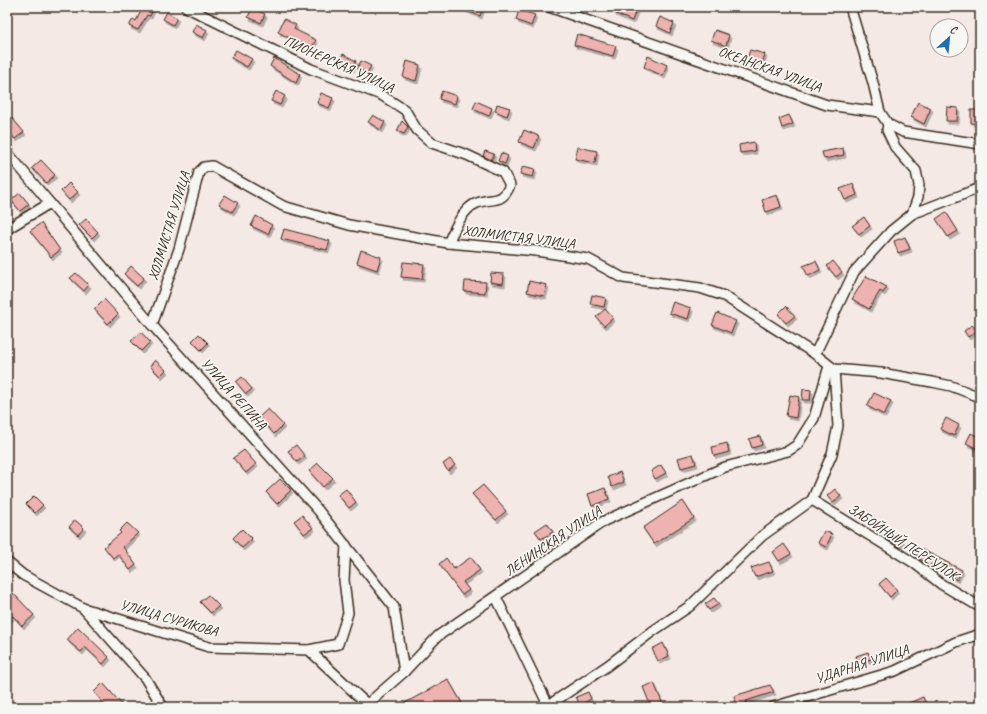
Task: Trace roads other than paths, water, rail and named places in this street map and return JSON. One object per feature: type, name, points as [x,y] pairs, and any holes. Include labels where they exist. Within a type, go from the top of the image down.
[{"type":"street","name":"ПИОНЕРСКАЯ УЛИЦА","points":[[186,7],[311,69],[381,95],[405,110],[417,130],[432,143],[467,155],[503,172],[510,185],[507,193],[497,200],[476,203],[459,219],[448,243]]},
{"type":"street","name":"ОКЕАНСКАЯ УЛИЦА","points":[[549,7],[827,105],[880,112]]},
{"type":"street","points":[[850,7],[880,112],[888,124],[903,132],[980,144]]},
{"type":"street","points":[[888,124],[888,130],[895,147],[916,171],[919,185],[918,197],[912,214]]},
{"type":"street","name":"УЛИЦА РЕПИНА","points":[[7,152],[152,325],[318,510],[394,607],[404,672]]},
{"type":"street","name":"ХОЛМИСТАЯ УЛИЦА","points":[[152,325],[179,249],[199,172],[204,167],[212,166],[283,206],[349,225],[448,243],[536,251],[588,259],[623,278],[700,288],[724,296],[815,354],[831,368]]},
{"type":"street","points":[[815,354],[854,272],[891,231],[912,214],[980,188]]},
{"type":"street","points":[[7,229],[50,203]]},
{"type":"street","points":[[496,597],[549,706],[608,666],[653,631],[690,606],[762,536],[812,500],[832,454],[838,426],[831,368],[881,373],[932,382],[951,386],[980,397]]},
{"type":"street","name":"ЛЕНИНСКАЯ УЛИЦА","points":[[367,706],[404,672],[438,636],[604,521],[725,466],[788,450],[797,445],[814,418],[831,368]]},
{"type":"street","name":"ЗАБОЙНЫЙ ПЕРЕУЛОК","points":[[812,500],[914,563],[941,584],[980,607]]},
{"type":"street","name":"УЛИЦА СУРИКОВА","points":[[7,562],[23,575],[83,608],[209,647],[309,650],[338,644],[348,613],[344,580],[346,545]]},
{"type":"street","name":"УЛИЦА СУРИКОВА","points":[[83,608],[145,678],[163,707]]},
{"type":"street","name":"УДАРНАЯ УЛИЦА","points":[[773,707],[896,671],[966,637],[980,634]]},
{"type":"street","points":[[309,650],[367,706]]}]
